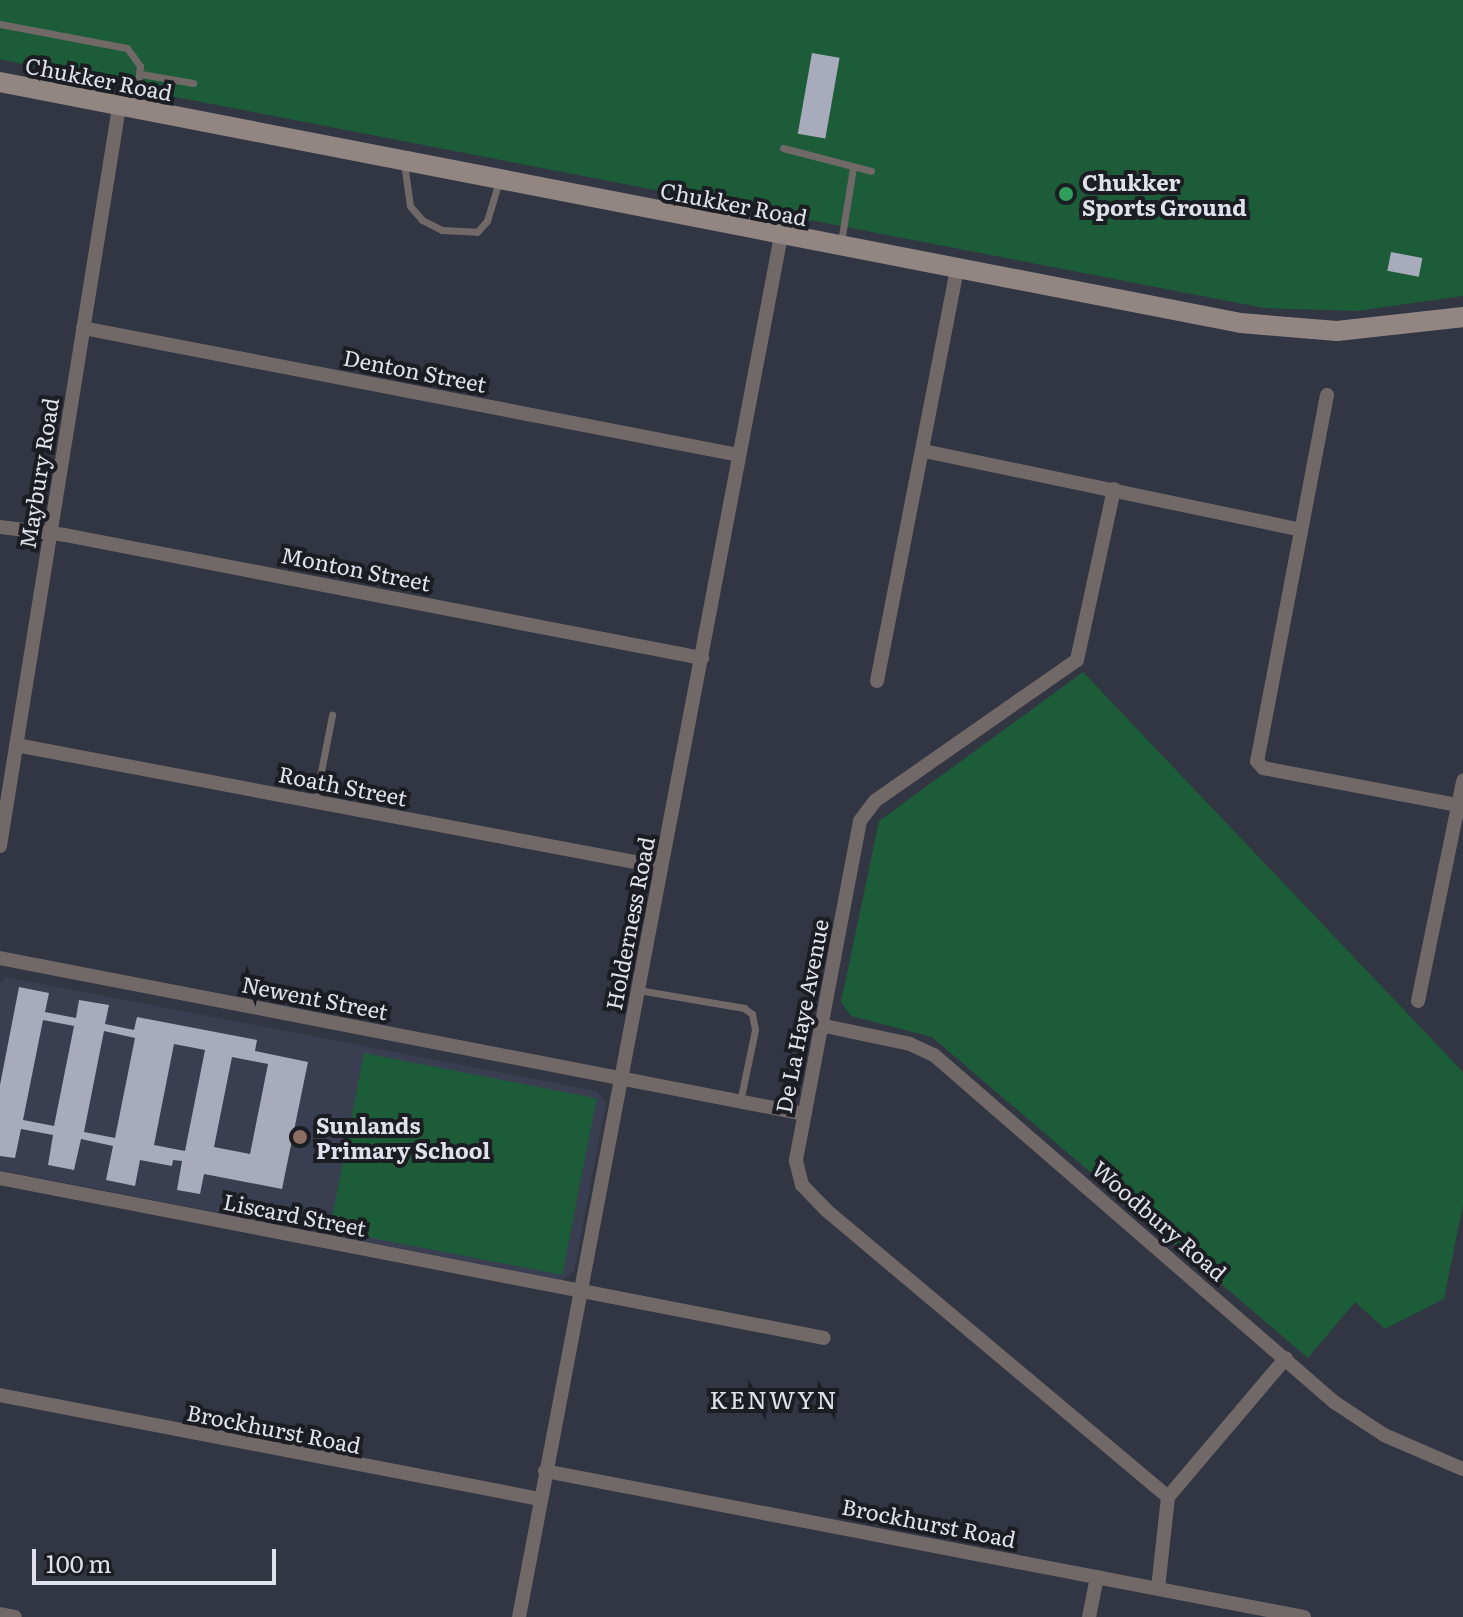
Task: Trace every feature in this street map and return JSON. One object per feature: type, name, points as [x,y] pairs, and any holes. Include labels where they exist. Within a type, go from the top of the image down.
[{"type":"street","name":"Chukker Road","points":[[0,82],[840,248],[1290,329],[1375,329],[1463,317]]},
{"type":"street","name":"Maybury Road","points":[[0,846],[83,328],[127,108]]},
{"type":"street","name":"Holderness Road","points":[[519,1617],[781,236]]},
{"type":"street","points":[[877,681],[957,270]]},
{"type":"street","name":"Denton Street","points":[[83,328],[739,455]]},
{"type":"street","points":[[1327,395],[1258,763],[1461,806]]},
{"type":"street","points":[[924,451],[1301,530]]},
{"type":"street","name":"De La Haye Avenue","points":[[1114,489],[1077,660],[863,814],[796,1161],[802,1185],[812,1196],[1168,1497]]},
{"type":"street","name":"Monton Street","points":[[0,527],[702,658]]},
{"type":"street","name":"Roath Street","points":[[16,745],[661,867]]},
{"type":"street","points":[[1418,1001],[1461,806],[1463,781]]},
{"type":"street","name":"Newent Street","points":[[0,958],[805,1114]]},
{"type":"street","name":"Woodbury Road","points":[[820,1025],[910,1044],[945,1063],[1334,1402],[1384,1435],[1463,1469]]},
{"type":"street","name":"Liscard Street","points":[[0,1178],[824,1338]]},
{"type":"street","points":[[1158,1588],[1168,1497],[1286,1358]]},
{"type":"street","name":"Brockhurst Road","points":[[0,1395],[540,1499]]},
{"type":"street","name":"Brockhurst Road","points":[[545,1471],[1158,1588],[1260,1613],[1304,1617]]},
{"type":"street","points":[[1089,1617],[1097,1577]]},
{"type":"street","points":[[0,1614],[15,1617]]},
{"type":"lane","points":[[0,24],[121,45],[137,60],[141,74],[127,108]]},
{"type":"lane","points":[[141,74],[193,83]]},
{"type":"lane","points":[[783,148],[871,171]]},
{"type":"lane","points":[[404,163],[410,206],[422,220],[442,230],[477,232],[487,221],[499,181]]},
{"type":"lane","points":[[840,248],[853,168]]},
{"type":"lane","points":[[315,802],[332,715]]},
{"type":"lane","points":[[638,990],[744,1008],[752,1014],[755,1030],[740,1102]]},
{"type":"shaded area","name":"Sunlands Primary School","points":[[6,977],[597,1091],[606,1103],[574,1271],[562,1280],[0,1170],[0,982]]},
{"type":"green space","name":"Chukker Sports Ground","points":[[0,0],[1463,0],[1463,296],[1356,311],[1264,308],[160,94],[0,59]]},
{"type":"green space","points":[[1083,672],[1463,1072],[1463,1205],[1444,1299],[1385,1329],[1355,1302],[1308,1358],[932,1037],[851,1016],[841,1002],[879,821]]},
{"type":"green space","points":[[364,1053],[597,1098],[562,1275],[330,1230]]},
{"type":"building","points":[[812,53],[840,58],[825,139],[798,134]]},
{"type":"building","points":[[1391,252],[1422,258],[1419,277],[1387,271]]},
{"type":"building","points":[[19,987],[49,993],[45,1012],[76,1018],[79,1000],[109,1005],[105,1024],[134,1030],[137,1017],[257,1040],[255,1051],[308,1062],[282,1189],[204,1174],[200,1194],[177,1190],[182,1161],[173,1160],[172,1166],[140,1160],[135,1186],[106,1180],[113,1146],[81,1139],[74,1170],[48,1165],[53,1135],[21,1129],[15,1158],[0,1156],[0,1085]],"holes":[[[43,1020],[74,1026],[54,1126],[23,1120]],[[104,1031],[135,1038],[115,1138],[84,1132]],[[174,1044],[205,1050],[185,1151],[154,1145]],[[232,1057],[268,1064],[250,1154],[214,1147]]]},
{"type":"place","name":"Chukker Sports Ground","points":[[1066,194]]},
{"type":"place","name":"Sunlands Primary School","points":[[300,1137]]},
{"type":"district","name":"KENWYN","points":[[774,1399]]}]
